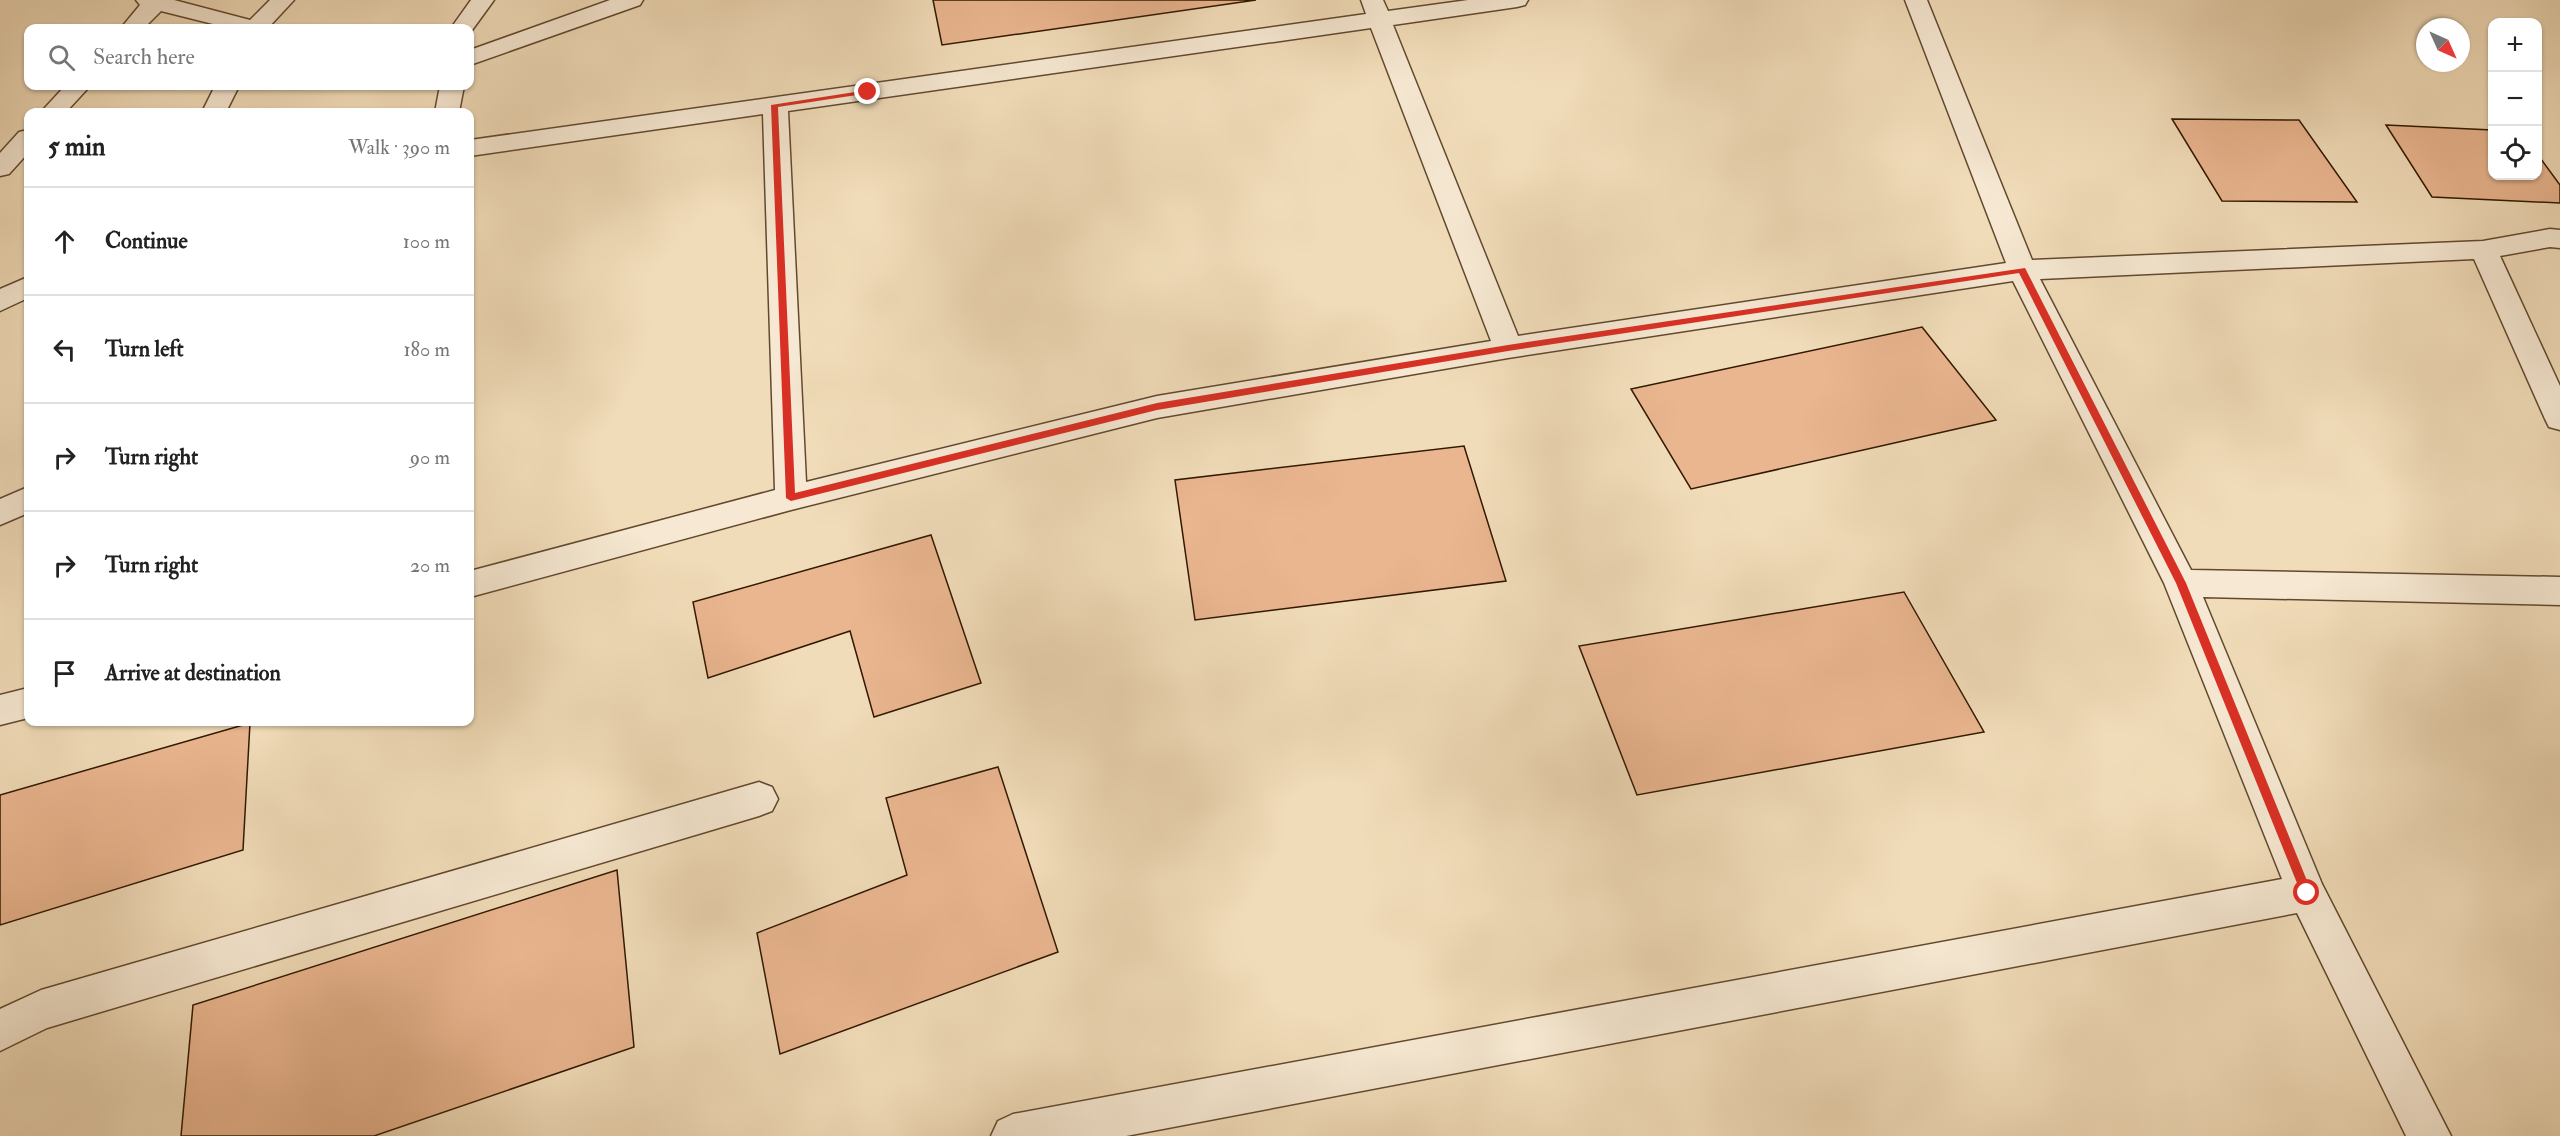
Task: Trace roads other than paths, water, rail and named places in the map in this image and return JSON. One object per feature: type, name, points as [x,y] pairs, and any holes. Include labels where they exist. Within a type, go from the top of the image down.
[{"type":"street","points":[[259,24],[283,0]]},
{"type":"street","points":[[465,24],[483,0]]},
{"type":"street","points":[[474,57],[632,0]]},
{"type":"street","points":[[474,147],[775,105],[1375,10],[1516,0]]},
{"type":"street","points":[[1916,0],[2022,270],[2181,583],[2307,893],[2429,1136]]},
{"type":"street","points":[[135,24],[152,1],[240,24]]},
{"type":"street","points":[[1375,10],[1508,348]]},
{"type":"street","points":[[57,108],[74,90]]},
{"type":"street","points":[[216,108],[225,90]]},
{"type":"street","points":[[448,108],[451,90]]},
{"type":"street","points":[[775,105],[791,498]]},
{"type":"street","points":[[0,168],[24,142]]},
{"type":"street","points":[[474,583],[791,498],[1157,406],[1508,348],[2022,270],[2483,250],[2550,238],[2560,239]]},
{"type":"street","points":[[2483,250],[2560,419]]},
{"type":"street","points":[[0,301],[24,289]]},
{"type":"street","points":[[0,513],[24,501]]},
{"type":"street","points":[[2181,583],[2560,591]]},
{"type":"street","points":[[0,710],[24,703]]},
{"type":"street","points":[[0,1030],[41,1010],[759,799]]},
{"type":"street","points":[[1013,1136],[1057,1132],[2307,893]]}]
